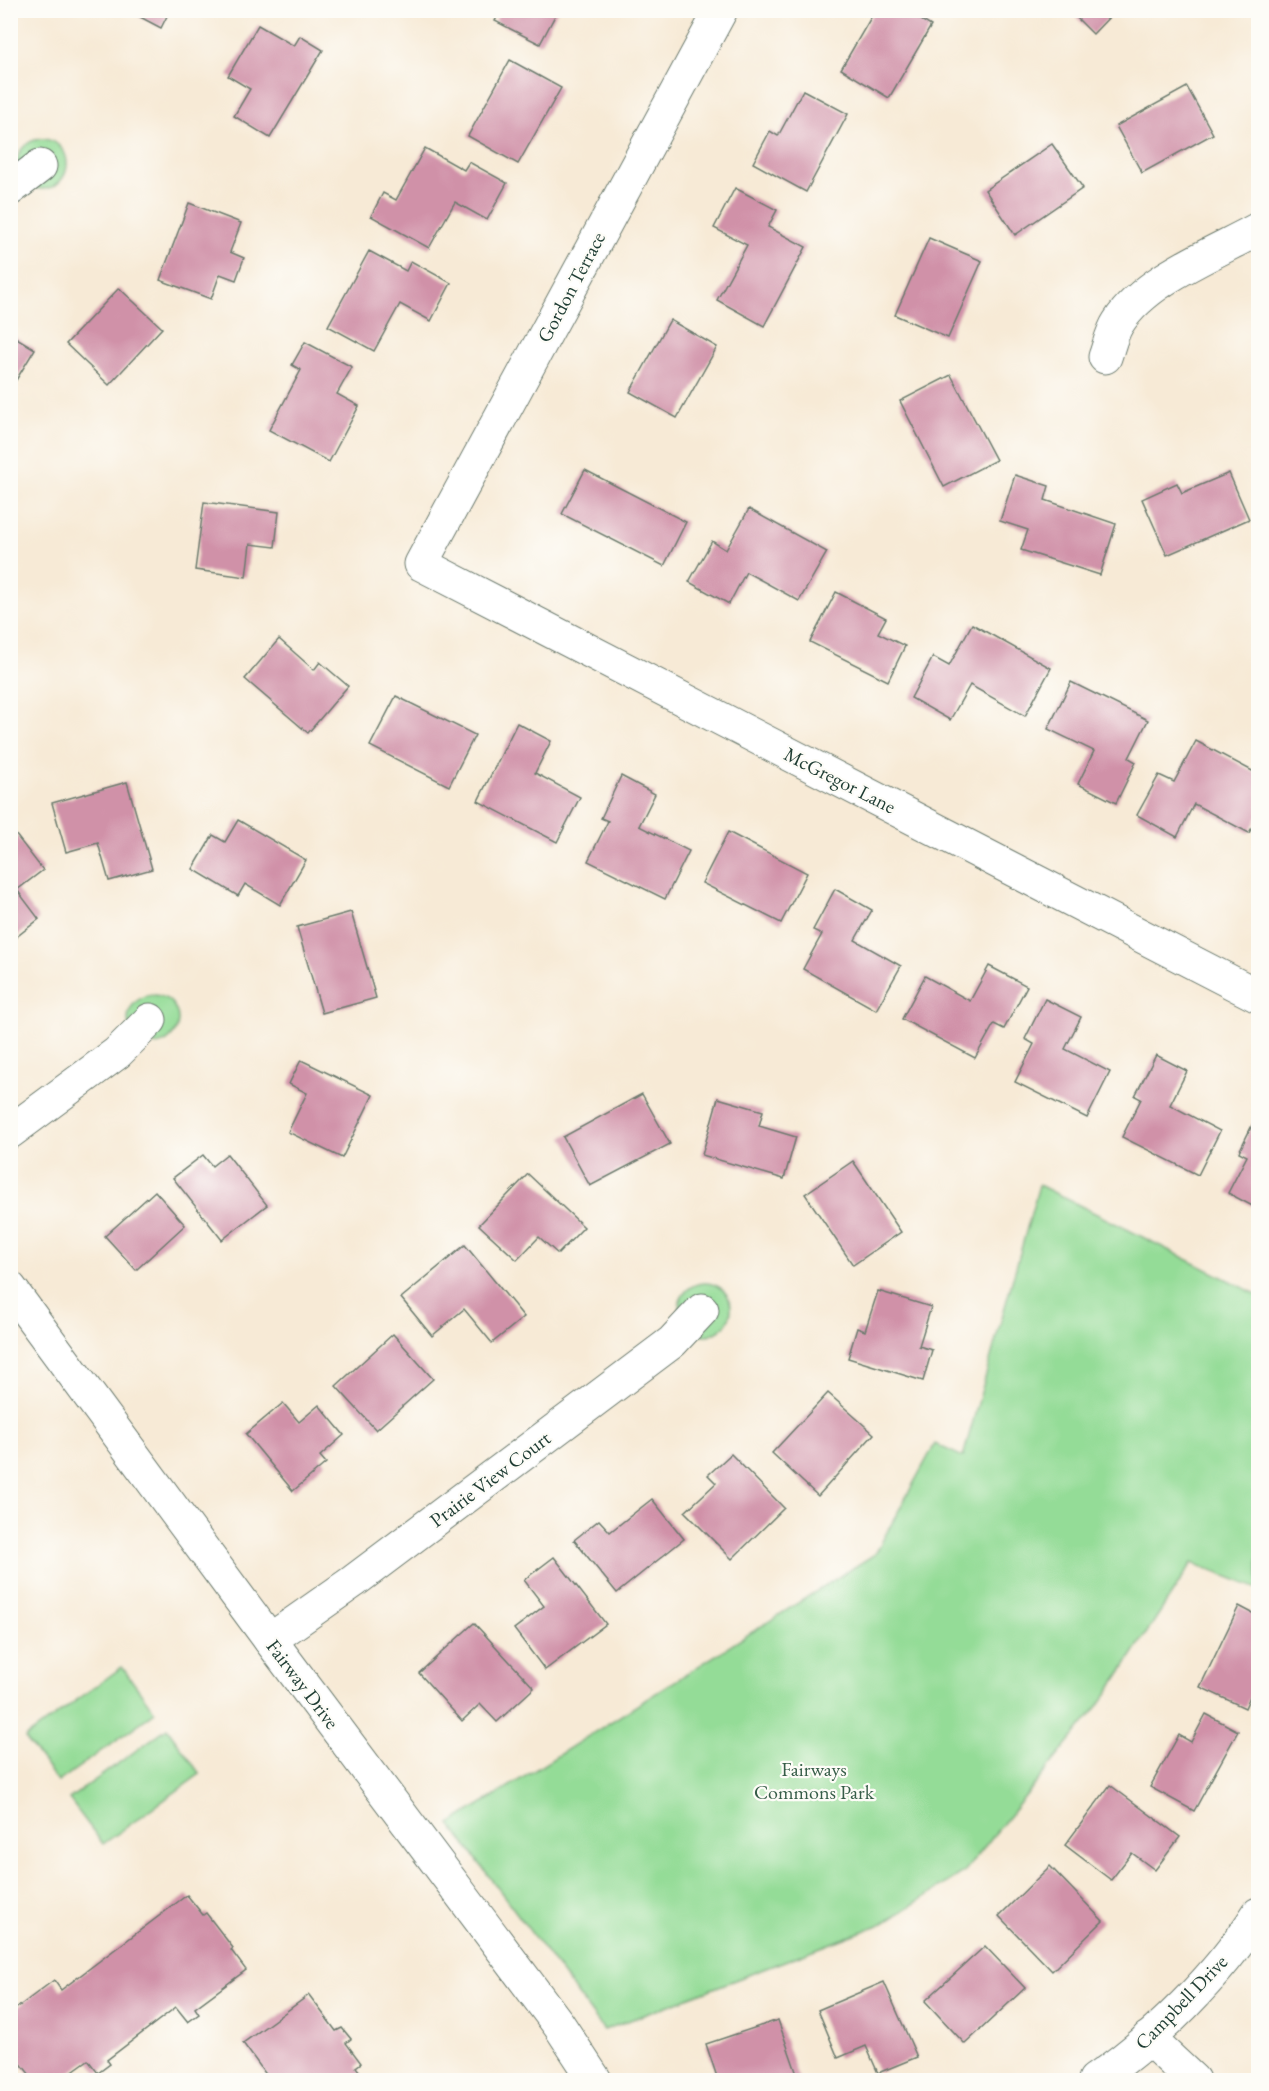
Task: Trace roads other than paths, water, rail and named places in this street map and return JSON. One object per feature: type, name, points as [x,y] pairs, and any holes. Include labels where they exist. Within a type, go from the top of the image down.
[{"type":"street","name":"Gordon Terrace","points":[[421,564],[721,10]]},
{"type":"street","points":[[10,189],[40,166]]},
{"type":"street","points":[[1105,357],[1116,325],[1134,301],[1154,285],[1258,230]]},
{"type":"street","name":"McGregor Lane","points":[[421,564],[1258,996]]},
{"type":"street","points":[[10,1132],[117,1053],[150,1020]]},
{"type":"street","name":"Fairway Drive","points":[[10,1288],[559,2025],[595,2080]]},
{"type":"street","name":"Prairie View Court","points":[[270,1640],[354,1581],[672,1342],[702,1310]]},
{"type":"street","name":"Campbell Drive","points":[[1095,2080],[1121,2063],[1204,1984],[1258,1914]]},
{"type":"street","points":[[1148,2038],[1193,2080]]},
{"type":"park label","name":"Fairways Commons Park","points":[[814,1780]]}]
